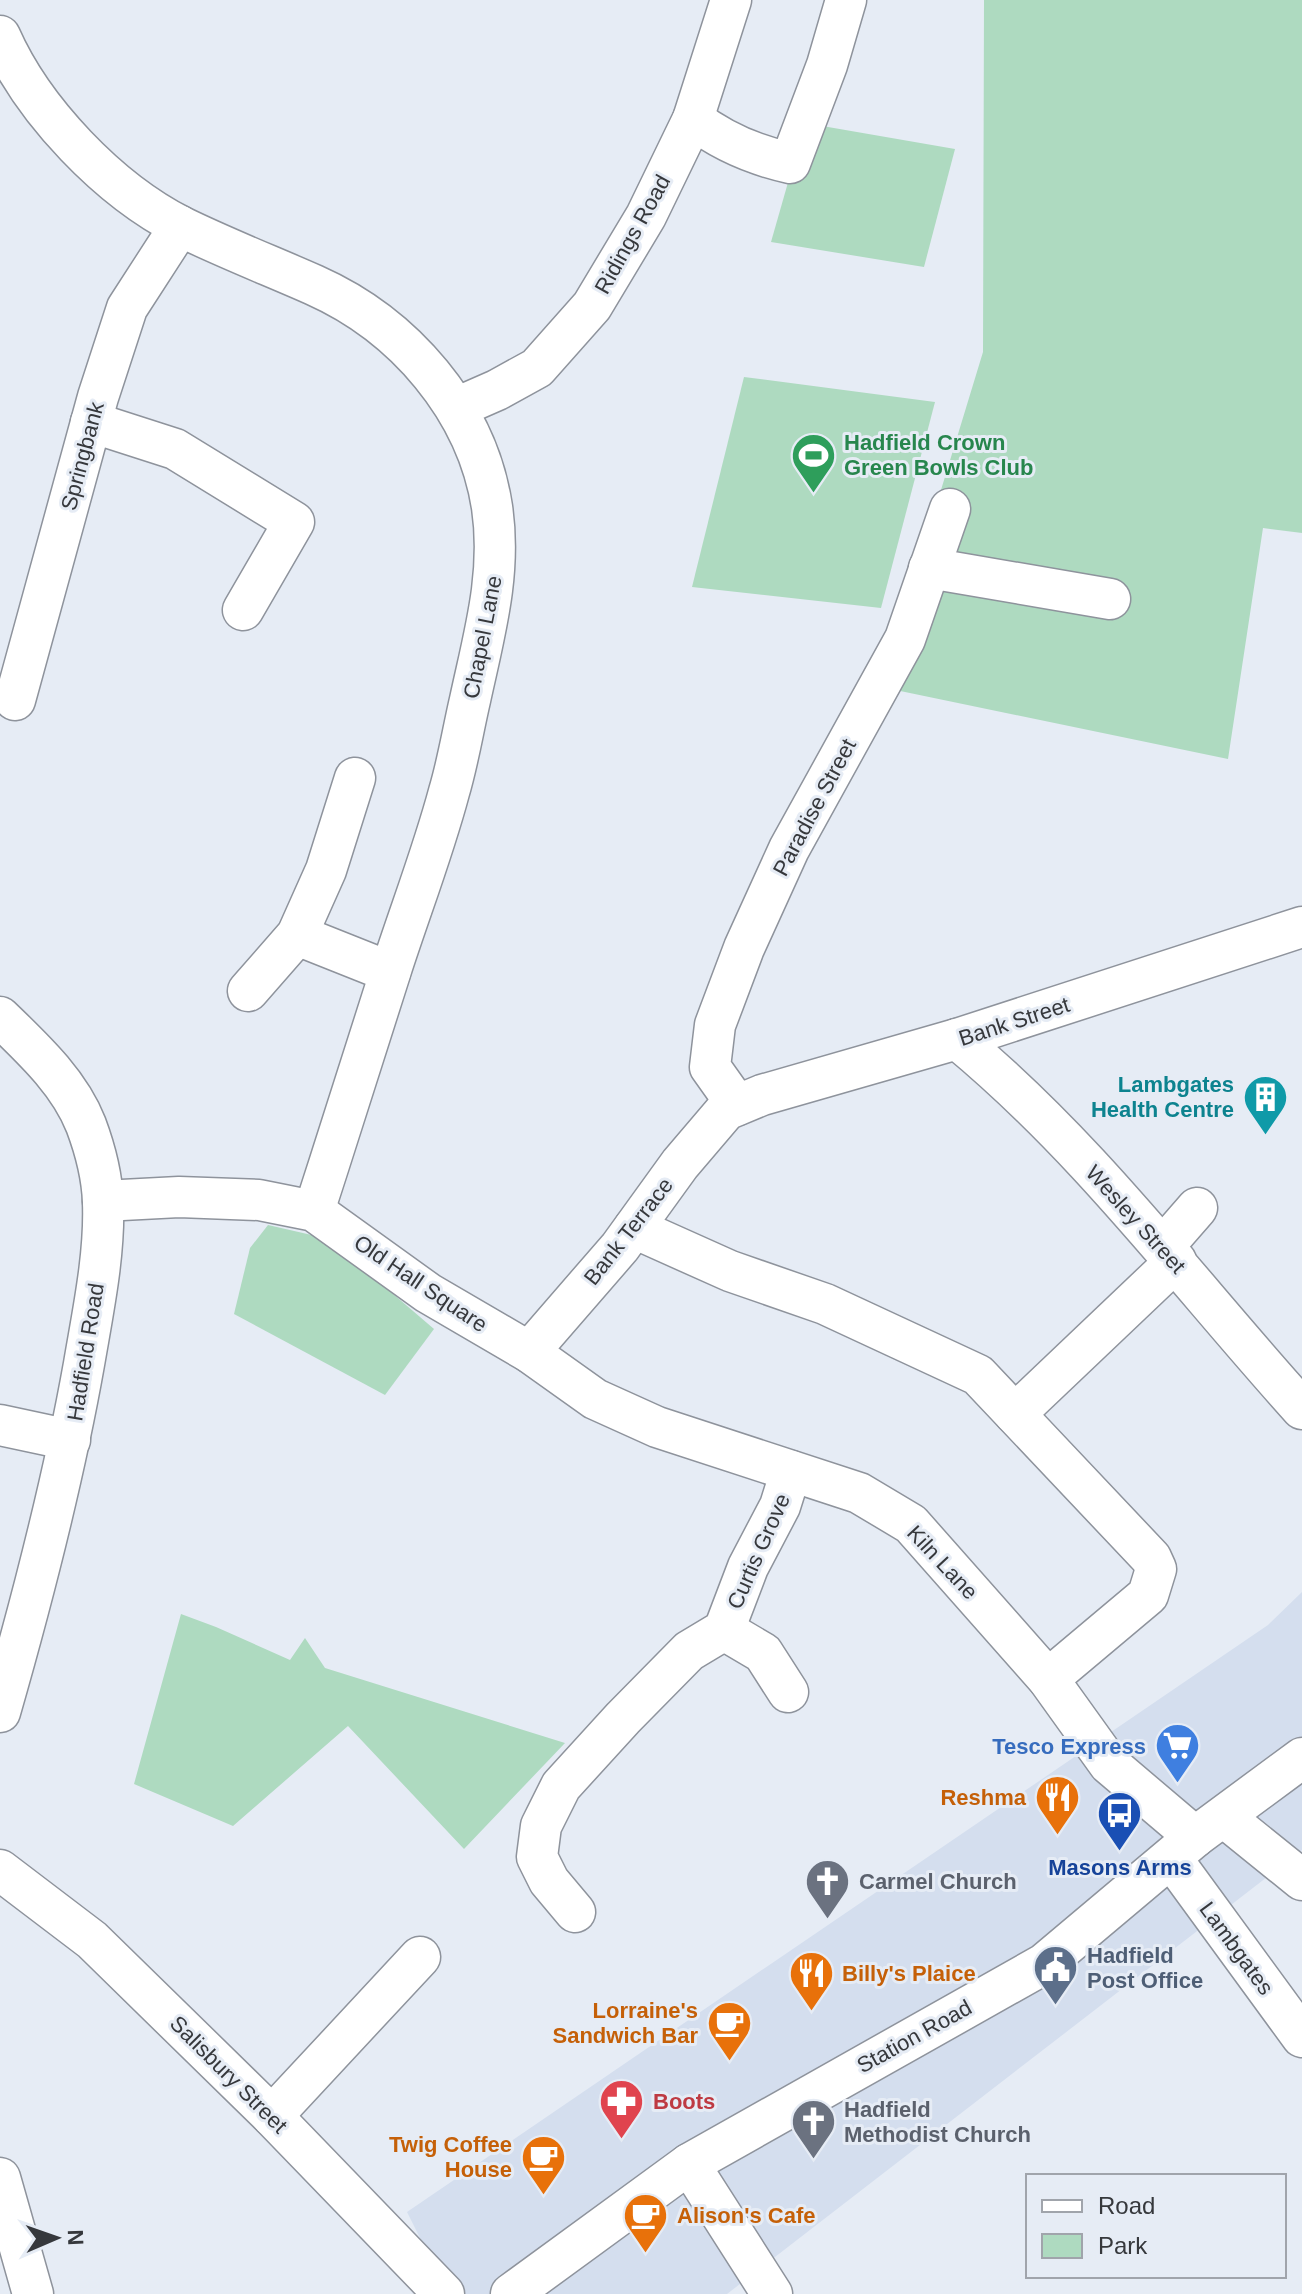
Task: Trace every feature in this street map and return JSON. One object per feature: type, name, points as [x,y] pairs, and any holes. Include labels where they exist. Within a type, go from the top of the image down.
[{"type":"street","name":"Ridings Road","points":[[456,408],[537,368],[592,306],[646,216],[693,119],[731,0]]},
{"type":"street","points":[[693,119],[718,139],[790,163],[827,65],[846,0]]},
{"type":"street","name":"Chapel Lane","points":[[0,36],[30,90],[80,149],[127,192],[180,226],[328,291],[382,324],[422,364],[456,408],[480,459],[492,505],[496,554],[492,601],[449,791],[314,1211]]},
{"type":"street","name":"Springbank","points":[[15,700],[91,422],[127,308],[180,226]]},
{"type":"street","points":[[91,422],[175,449],[294,522],[243,610]]},
{"type":"street","name":"Paradise Street","points":[[731,1107],[710,1067],[715,1025],[744,948],[789,849],[905,639],[950,509]]},
{"type":"street","points":[[929,568],[1110,599]]},
{"type":"street","points":[[248,991],[297,935],[326,870],[355,778]]},
{"type":"street","name":"Bank Street","points":[[731,1107],[762,1095],[957,1039],[1302,927]]},
{"type":"street","points":[[297,935],[390,972]]},
{"type":"street","name":"Hadfield Road","points":[[0,1017],[38,1053],[75,1101],[96,1155],[103,1201],[101,1250],[90,1331],[70,1440],[26,1622],[0,1712]]},
{"type":"street","name":"Wesley Street","points":[[957,1039],[992,1068],[1113,1190],[1170,1254],[1219,1317],[1302,1409]]},
{"type":"street","name":"Bank Terrace","points":[[529,1352],[634,1228],[680,1164],[731,1107]]},
{"type":"street","points":[[103,1201],[179,1197],[259,1200],[314,1211]]},
{"type":"street","points":[[1015,1414],[1170,1254],[1197,1208]]},
{"type":"street","name":"Old Hall Square","points":[[314,1211],[428,1293],[529,1352]]},
{"type":"street","points":[[634,1228],[730,1271],[825,1304],[978,1375],[1151,1558],[1156,1569],[1148,1595],[1048,1679]]},
{"type":"street","name":"Kiln Lane","points":[[529,1352],[595,1399],[657,1427],[859,1493],[911,1524],[1048,1679],[1109,1764],[1197,1838]]},
{"type":"street","points":[[0,1425],[70,1440]]},
{"type":"street","name":"Curtis Grove","points":[[575,1912],[549,1881],[537,1857],[541,1826],[561,1786],[623,1718],[689,1651],[724,1630],[748,1567],[780,1506],[791,1471]]},
{"type":"street","name":"Curtis Grove","points":[[724,1630],[763,1653],[788,1692]]},
{"type":"street","name":"Station Road","points":[[511,2294],[689,2164],[1044,1964],[1197,1838],[1302,1758]]},
{"type":"street","points":[[1197,1838],[1302,1880]]},
{"type":"street","name":"Lambgates","points":[[1197,1838],[1302,2037]]},
{"type":"street","name":"Salisbury Street","points":[[0,1870],[92,1940],[272,2116],[444,2294]]},
{"type":"street","points":[[272,2116],[420,1957]]},
{"type":"street","points":[[689,2164],[772,2294]]},
{"type":"street","points":[[0,2178],[33,2294]]},
{"type":"shaded area","points":[[1302,1592],[1302,1850],[727,2294],[448,2294],[407,2212],[1268,1625]]},
{"type":"green space","points":[[984,0],[1302,0],[1302,533],[1263,528],[1228,759],[881,687],[983,352]]},
{"type":"green space","points":[[805,123],[955,149],[924,267],[771,242]]},
{"type":"green space","name":"Hadfield Crown Green Bowls Club","points":[[744,377],[935,402],[881,608],[692,587]]},
{"type":"green space","points":[[268,1225],[316,1236],[357,1263],[434,1329],[385,1395],[234,1314],[250,1248]]},
{"type":"green space","points":[[181,1614],[290,1660],[305,1638],[325,1668],[565,1743],[464,1849],[348,1726],[233,1826],[134,1784]]},
{"type":"place","name":"Hadfield Crown Green Bowls Club","points":[[813,494]]},
{"type":"place","name":"Lambgates Health Centre","points":[[1265,1136]]},
{"type":"place","name":"Tesco Express","points":[[1177,1785]]},
{"type":"place","name":"Reshma","points":[[1057,1836]]},
{"type":"place","name":"Masons Arms","points":[[1120,1853]]},
{"type":"place","name":"Carmel Church","points":[[828,1920]]},
{"type":"place","name":"Hadfield Post Office","points":[[1056,2007]]},
{"type":"place","name":"Billy's Plaice","points":[[811,2012]]},
{"type":"place","name":"Lorraine's Sandwich Bar","points":[[729,2062]]},
{"type":"place","name":"Boots","points":[[622,2140]]},
{"type":"place","name":"Hadfield Methodist Church","points":[[813,2161]]},
{"type":"place","name":"Twig Coffee House","points":[[543,2196]]},
{"type":"place","name":"Alison's Cafe","points":[[646,2254]]}]
